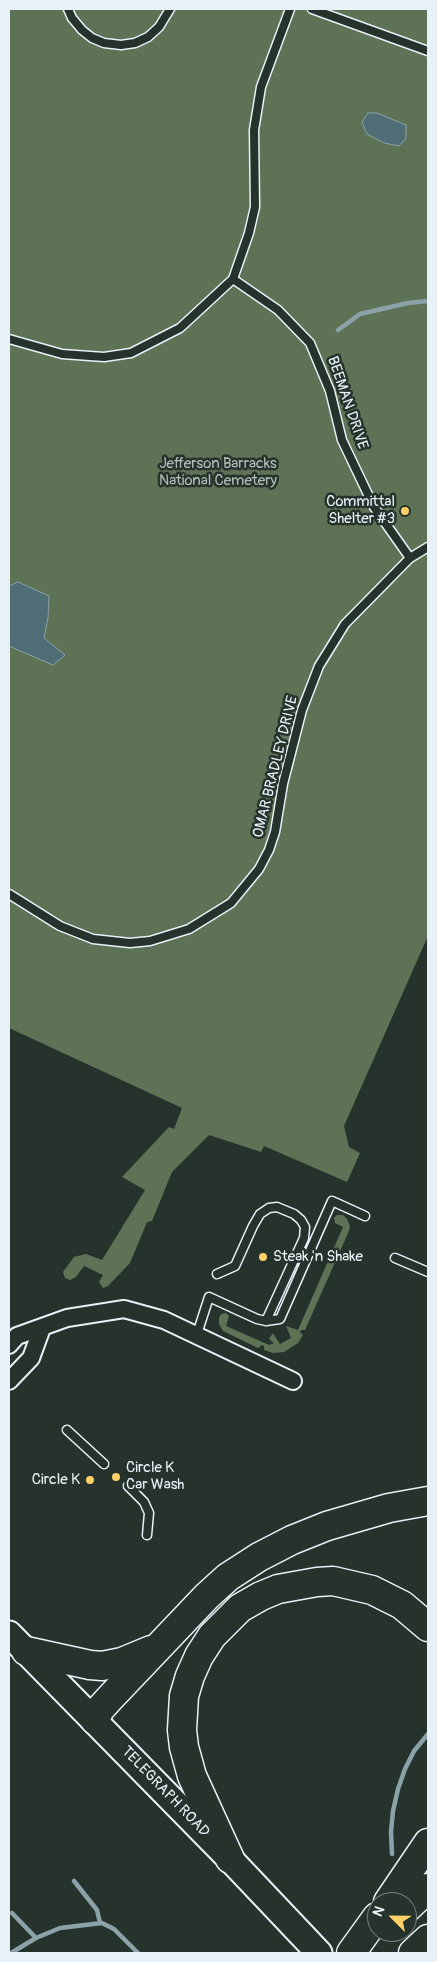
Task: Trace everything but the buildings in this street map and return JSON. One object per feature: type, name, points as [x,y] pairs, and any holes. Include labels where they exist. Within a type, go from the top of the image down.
[{"type":"highway","points":[[95,1720],[100,1709],[110,1698],[207,1596],[228,1577],[259,1557],[292,1540],[327,1526],[389,1508],[428,1501]]},
{"type":"highway","points":[[230,1858],[192,1776],[186,1756],[182,1730],[184,1696],[190,1676],[199,1656],[212,1636],[240,1608],[261,1596],[278,1589],[333,1581],[372,1590],[402,1605],[428,1627]]},
{"type":"highway","points":[[17,1643],[90,1665],[102,1666],[122,1662],[161,1645]]},
{"type":"highway","points":[[395,1892],[428,1843]]},
{"type":"highway","points":[[417,1898],[428,1888]]},
{"type":"highway","points":[[351,1953],[367,1931]]},
{"type":"highway","points":[[413,1953],[428,1939]]},
{"type":"highway","points":[[356,1953],[369,1942]]},
{"type":"main road","name":"TELEGRAPH ROAD","points":[[17,1643],[230,1858],[319,1953]]},
{"type":"street","points":[[9,1344],[17,1336],[68,1318],[124,1309],[164,1320],[294,1381]]},
{"type":"street","points":[[9,1381],[31,1358],[42,1328]]},
{"type":"lane","points":[[68,9],[72,18],[92,38],[104,43],[120,45],[135,43],[148,37],[161,25],[170,9]]},
{"type":"lane","points":[[10,343],[62,354],[104,357],[131,353],[180,328],[232,279],[249,233],[255,207],[254,130],[261,88],[290,9]]},
{"type":"lane","points":[[312,9],[428,51]]},
{"type":"lane","name":"BEEMAN DRIVE","points":[[232,279],[278,310],[310,343],[330,391],[342,440],[374,507],[410,558]]},
{"type":"lane","name":"OMAR BRADLEY DRIVE","points":[[9,894],[60,926],[93,939],[130,943],[150,941],[189,929],[231,903],[259,869],[275,832],[283,784],[294,738],[302,710],[319,666],[345,624],[410,558],[428,547]]},
{"type":"lane","points":[[197,1334],[209,1297],[257,1319],[266,1321],[280,1319],[332,1201],[365,1216]]},
{"type":"lane","points":[[217,1274],[235,1266],[252,1226],[264,1211],[277,1207],[294,1214],[301,1220],[305,1228],[304,1238],[266,1321]]},
{"type":"lane","points":[[395,1258],[428,1272]]},
{"type":"lane","points":[[67,1430],[104,1464]]},
{"type":"lane","points":[[128,1486],[144,1502],[149,1513],[147,1535]]},
{"type":"green space","name":"Jefferson Barracks National Cemetery","points":[[9,9],[428,9],[428,936],[344,1126],[349,1147],[360,1153],[347,1182],[264,1146],[261,1152],[209,1135],[172,1172],[152,1221],[147,1222],[130,1263],[108,1286],[103,1288],[99,1282],[103,1275],[84,1266],[76,1277],[70,1280],[65,1278],[63,1272],[74,1257],[86,1254],[102,1260],[145,1190],[122,1177],[169,1127],[174,1129],[182,1108],[9,1028]]},
{"type":"green space","points":[[337,1215],[343,1215],[347,1219],[350,1226],[349,1231],[305,1330],[300,1332],[303,1335],[298,1343],[284,1352],[273,1353],[264,1350],[262,1345],[258,1348],[223,1331],[219,1324],[219,1318],[221,1314],[226,1313],[229,1316],[226,1326],[269,1345],[274,1343],[269,1339],[273,1333],[280,1344],[291,1338],[286,1326],[298,1330],[343,1227],[335,1223],[334,1218]]},
{"type":"water","points":[[368,113],[377,113],[406,125],[406,138],[399,146],[384,143],[367,134],[362,122]]},
{"type":"water","points":[[18,582],[49,596],[48,618],[44,638],[65,655],[53,665],[9,646],[9,586]]},
{"type":"waterway","points":[[338,330],[360,314],[408,303],[428,301]]},
{"type":"waterway","points":[[392,1854],[391,1832],[398,1789],[414,1751],[428,1734]]},
{"type":"waterway","points":[[74,1881],[97,1910],[100,1923]]},
{"type":"waterway","points":[[12,1913],[36,1938]]},
{"type":"waterway","points":[[11,1953],[36,1938],[60,1928],[102,1923],[114,1929],[138,1953]]},
{"type":"place","name":"Committal Shelter #3","points":[[405,511]]},
{"type":"place","name":"Steak 'n Shake","points":[[263,1257]]},
{"type":"place","name":"Circle K Car Wash","points":[[116,1477]]},
{"type":"place","name":"Circle K","points":[[90,1480]]}]
